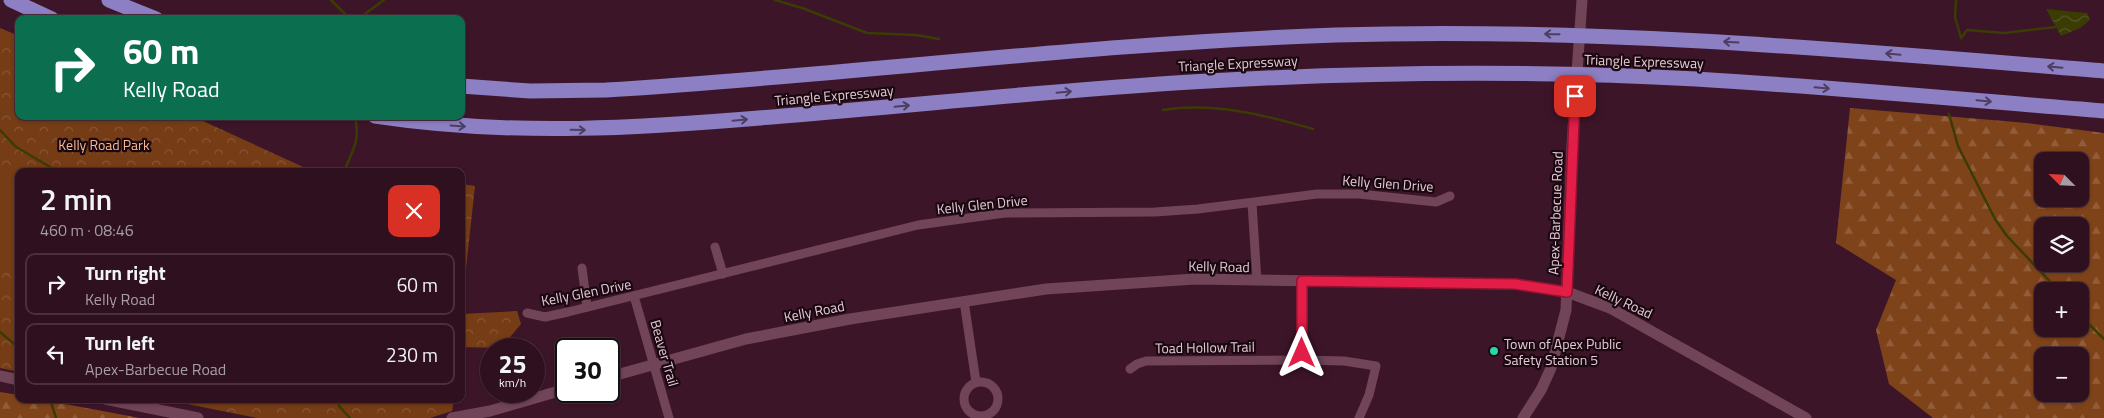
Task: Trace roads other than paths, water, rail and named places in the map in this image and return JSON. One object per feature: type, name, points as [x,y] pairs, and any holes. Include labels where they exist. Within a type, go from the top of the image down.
[{"type":"highway","points":[[11,0],[43,15]]},
{"type":"highway","points":[[109,0],[146,15]]},
{"type":"highway","name":"Triangle Expressway","points":[[465,86],[530,90],[606,90],[676,86],[1208,41],[1429,34],[1591,35],[1735,42],[2104,71]]},
{"type":"highway","name":"Triangle Expressway","points":[[407,120],[448,125],[530,130],[587,130],[673,125],[1188,82],[1427,73],[1540,73],[1695,79],[2104,111]]},
{"type":"street","name":"Apex-Barbecue Road","points":[[1523,418],[1541,390],[1551,368],[1566,310],[1575,96],[1581,5]]},
{"type":"street","name":"Kelly Glen Drive","points":[[526,313],[545,317],[918,225],[957,218],[1031,212],[1155,212],[1336,194],[1436,202],[1450,196]]},
{"type":"street","points":[[1252,202],[1257,282]]},
{"type":"street","points":[[715,247],[723,274]]},
{"type":"street","points":[[582,268],[587,307]]},
{"type":"street","name":"Kelly Road","points":[[620,374],[746,339],[850,319],[964,301],[1105,284],[1194,280],[1515,284],[1567,292],[1610,308],[1806,418]]},
{"type":"street","points":[[1302,281],[1302,360]]},
{"type":"street","name":"Beaver Trail","points":[[634,296],[669,418]]},
{"type":"street","points":[[964,301],[976,382]]},
{"type":"street","name":"Toad Hollow Trail","points":[[1130,369],[1146,361],[1302,360],[1344,361],[1376,366],[1369,395],[1359,418]]},
{"type":"street","points":[[0,376],[15,379]]},
{"type":"street","points":[[452,418],[490,411],[555,392]]},
{"type":"street","points":[[125,403],[198,418]]},
{"type":"water","points":[[2046,9],[2087,13],[2090,20],[2080,28],[2061,36]]},
{"type":"waterway","points":[[331,0],[346,15]]},
{"type":"waterway","points":[[363,15],[384,0]]},
{"type":"waterway","points":[[775,0],[802,8],[867,33],[916,35],[939,39]]},
{"type":"waterway","points":[[1956,0],[1955,17],[1961,38]]},
{"type":"waterway","points":[[1961,38],[1967,30],[2004,33],[2055,27]]},
{"type":"waterway","points":[[1163,110],[1201,108],[1239,111],[1313,129]]},
{"type":"waterway","points":[[1949,114],[1958,146],[1995,219],[2007,236],[2050,282]]},
{"type":"waterway","points":[[345,168],[353,151],[356,137],[355,120]]},
{"type":"waterway","points":[[0,130],[16,147],[52,168]]},
{"type":"waterway","points":[[2089,324],[2104,339]]},
{"type":"waterway","points":[[0,332],[15,345]]},
{"type":"waterway","points":[[51,403],[56,418]]},
{"type":"waterway","points":[[339,403],[339,406],[350,418]]},
{"type":"place","name":"Town of Apex Public Safety Station 5","points":[[1494,351]]},
{"type":"park label","name":"Kelly Road Park","points":[[104,144]]}]
